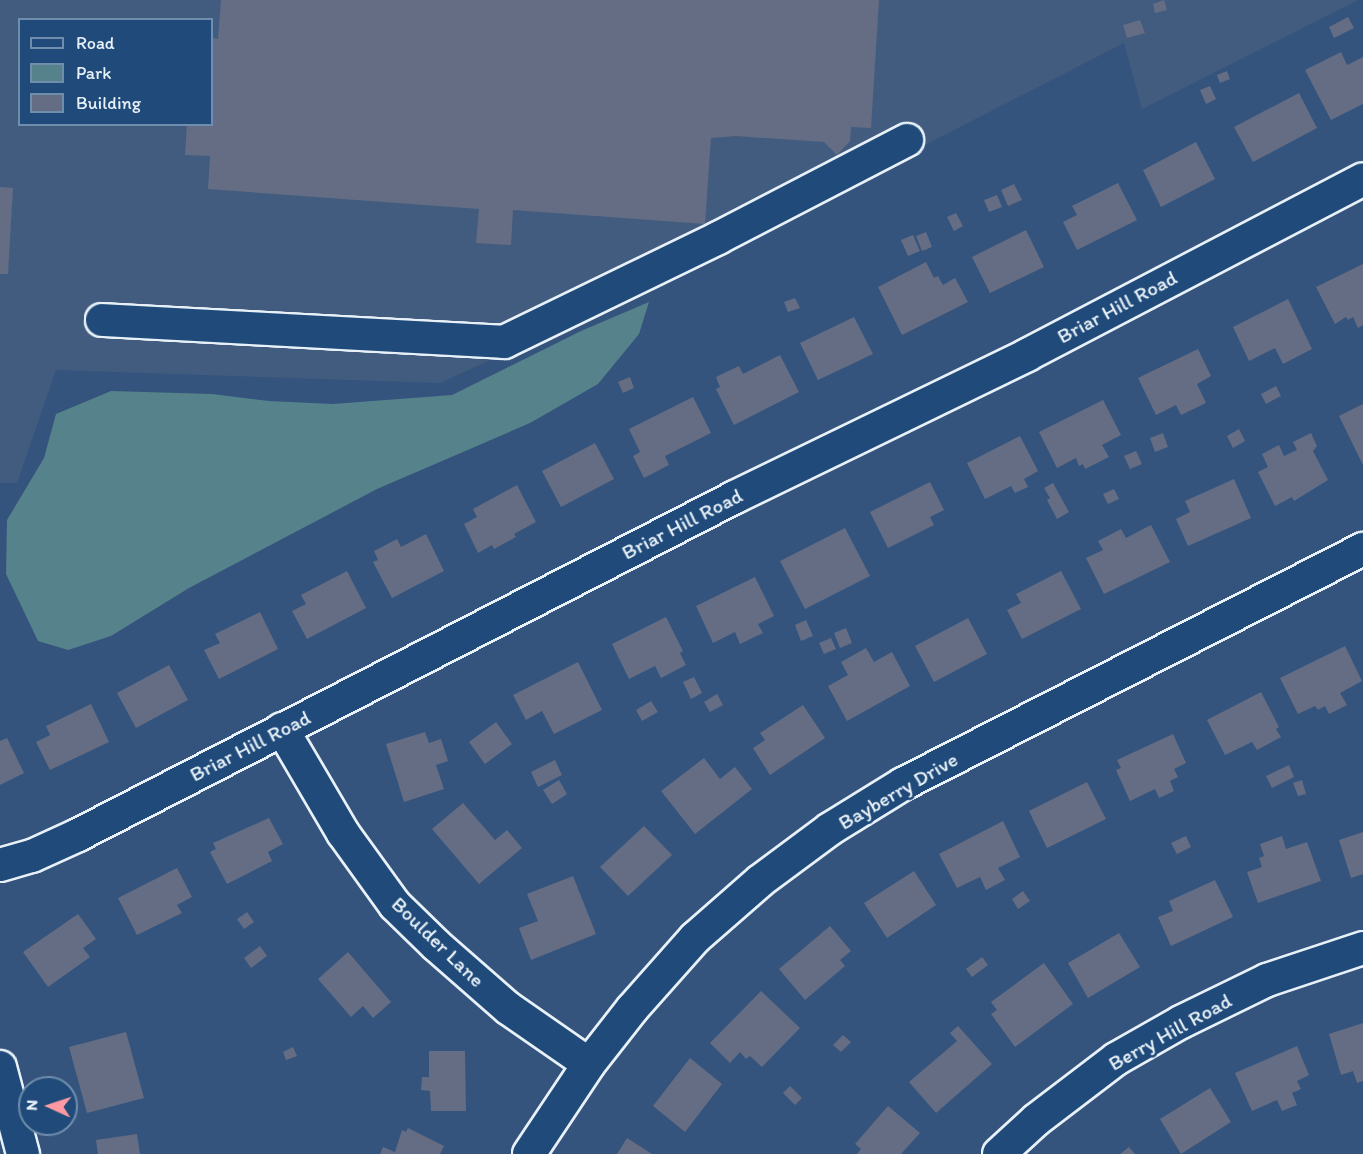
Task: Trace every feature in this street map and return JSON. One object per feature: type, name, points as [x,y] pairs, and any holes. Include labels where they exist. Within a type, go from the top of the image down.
[{"type":"street","points":[[102,320],[504,342],[718,238],[907,140]]},
{"type":"street","name":"Briar Hill Road","points":[[0,865],[32,856],[78,835],[735,497],[1027,355],[1363,179]]},
{"type":"street","name":"Bayberry Drive","points":[[529,1154],[589,1064],[632,1009],[695,938],[760,881],[830,829],[914,778],[1363,549]]},
{"type":"street","name":"Boulder Lane","points":[[282,729],[343,833],[395,905],[436,945],[508,1008],[589,1064]]},
{"type":"street","name":"Berry Hill Road","points":[[999,1154],[1036,1120],[1116,1059],[1172,1027],[1267,980],[1363,948]]},
{"type":"street","points":[[0,1067],[23,1154]]},
{"type":"shaded area","points":[[0,0],[1358,0],[1142,109],[1124,43],[639,291],[440,383],[56,370],[17,483],[0,483]]},
{"type":"green space","points":[[649,302],[639,334],[598,384],[530,423],[377,489],[189,588],[111,636],[68,650],[38,641],[6,574],[7,520],[44,458],[56,414],[111,391],[212,394],[269,401],[333,404],[452,395],[581,331]]},
{"type":"building","points":[[221,0],[879,0],[871,128],[851,127],[850,141],[837,155],[824,142],[736,136],[711,138],[705,224],[513,210],[511,245],[476,243],[479,209],[208,189],[210,156],[185,155],[187,126],[213,126],[213,38],[218,39]]},
{"type":"building","points":[[1164,0],[1167,10],[1155,13],[1153,4]]},
{"type":"building","points":[[1348,17],[1354,28],[1334,38],[1329,27]]},
{"type":"building","points":[[1140,20],[1145,33],[1127,38],[1123,25]]},
{"type":"building","points":[[1341,52],[1347,65],[1363,57],[1363,104],[1331,120],[1305,70]]},
{"type":"building","points":[[1227,71],[1230,79],[1220,83],[1217,75]]},
{"type":"building","points":[[1210,86],[1216,99],[1206,104],[1200,90]]},
{"type":"building","points":[[1299,93],[1317,128],[1253,162],[1234,127]]},
{"type":"building","points":[[1196,142],[1215,179],[1161,207],[1143,170]]},
{"type":"building","points":[[1118,183],[1137,220],[1077,250],[1063,222],[1077,215],[1072,206]]},
{"type":"building","points":[[1014,184],[1022,200],[1008,206],[1001,190]]},
{"type":"building","points":[[0,187],[13,188],[8,274],[0,274]]},
{"type":"building","points":[[997,195],[1002,207],[989,212],[984,200]]},
{"type":"building","points":[[956,213],[963,226],[954,231],[947,217]]},
{"type":"building","points":[[1026,230],[1044,267],[990,293],[972,257]]},
{"type":"building","points":[[926,232],[932,247],[922,251],[916,236]]},
{"type":"building","points":[[913,235],[920,251],[908,256],[901,240]]},
{"type":"building","points":[[926,262],[934,278],[938,276],[943,285],[955,278],[968,302],[902,335],[878,287]]},
{"type":"building","points":[[1363,264],[1363,325],[1358,328],[1353,317],[1348,320],[1346,317],[1335,324],[1316,287]]},
{"type":"building","points":[[795,298],[800,308],[788,312],[784,302]]},
{"type":"building","points":[[1288,299],[1312,349],[1283,364],[1275,348],[1249,361],[1233,327]]},
{"type":"building","points":[[854,317],[873,354],[818,380],[800,343]]},
{"type":"building","points":[[1198,349],[1211,376],[1197,384],[1206,403],[1181,415],[1176,405],[1156,415],[1138,378]]},
{"type":"building","points":[[780,355],[799,392],[734,425],[716,389],[720,387],[716,377],[739,366],[743,374]]},
{"type":"building","points":[[630,377],[634,388],[623,393],[618,382]]},
{"type":"building","points":[[1276,386],[1281,396],[1266,404],[1261,394]]},
{"type":"building","points":[[693,397],[711,433],[665,456],[669,465],[644,478],[633,456],[640,452],[629,429]]},
{"type":"building","points":[[1103,400],[1121,435],[1102,445],[1109,457],[1085,469],[1083,464],[1079,466],[1076,458],[1057,468],[1039,432]]},
{"type":"building","points":[[1363,404],[1363,465],[1339,416]]},
{"type":"building","points":[[1239,429],[1245,441],[1233,448],[1227,436]]},
{"type":"building","points":[[1163,433],[1168,447],[1155,452],[1150,438]]},
{"type":"building","points":[[1311,433],[1317,446],[1313,451],[1328,480],[1294,501],[1292,497],[1275,506],[1258,472],[1268,467],[1262,454],[1279,445],[1284,456],[1297,450],[1293,442]]},
{"type":"building","points":[[1020,436],[1038,471],[1024,479],[1028,487],[1015,493],[1011,486],[985,499],[967,463]]},
{"type":"building","points":[[595,443],[614,479],[561,507],[542,471]]},
{"type":"building","points":[[1136,451],[1142,464],[1130,469],[1124,456]]},
{"type":"building","points":[[1234,479],[1251,518],[1188,546],[1176,519],[1190,512],[1185,501]]},
{"type":"building","points":[[930,482],[944,510],[930,517],[934,525],[888,548],[870,512]]},
{"type":"building","points":[[1053,483],[1069,512],[1057,519],[1047,500],[1050,498],[1044,488]]},
{"type":"building","points":[[517,485],[536,522],[514,534],[516,537],[494,549],[492,545],[478,553],[464,524],[477,517],[473,509]]},
{"type":"building","points":[[1114,489],[1119,499],[1108,504],[1103,494]]},
{"type":"building","points":[[1151,525],[1170,562],[1104,594],[1086,558],[1103,550],[1098,541],[1121,529],[1126,538]]},
{"type":"building","points":[[845,528],[870,576],[805,609],[780,561]]},
{"type":"building","points":[[426,534],[444,571],[392,598],[373,562],[378,560],[374,551],[397,539],[401,547]]},
{"type":"building","points":[[347,571],[366,608],[307,639],[292,611],[306,604],[301,595]]},
{"type":"building","points":[[1061,571],[1081,609],[1022,639],[1007,610],[1021,603],[1016,594]]},
{"type":"building","points":[[755,577],[774,616],[758,624],[763,633],[740,644],[735,632],[713,643],[696,606]]},
{"type":"building","points":[[260,612],[278,649],[219,679],[204,650],[220,643],[215,634]]},
{"type":"building","points":[[666,617],[683,651],[680,653],[686,665],[661,678],[655,666],[629,679],[612,644]]},
{"type":"building","points":[[968,618],[987,654],[934,682],[915,646]]},
{"type":"building","points":[[806,620],[813,636],[801,641],[795,625]]},
{"type":"building","points":[[846,628],[852,643],[840,648],[834,633]]},
{"type":"building","points":[[831,638],[836,649],[824,654],[819,643]]},
{"type":"building","points":[[1345,646],[1362,681],[1340,693],[1347,705],[1329,714],[1325,706],[1318,710],[1315,706],[1298,714],[1280,678]]},
{"type":"building","points":[[866,648],[874,662],[892,652],[910,686],[847,721],[828,686],[848,675],[841,662]]},
{"type":"building","points":[[578,662],[602,710],[554,734],[542,711],[526,720],[513,695]]},
{"type":"building","points":[[169,665],[188,700],[136,728],[117,693]]},
{"type":"building","points":[[694,677],[702,693],[691,699],[683,682]]},
{"type":"building","points":[[1261,692],[1279,727],[1276,729],[1281,737],[1257,750],[1252,742],[1225,755],[1207,720]]},
{"type":"building","points":[[717,694],[723,705],[710,712],[704,702]]},
{"type":"building","points":[[651,701],[658,712],[642,721],[636,710]]},
{"type":"building","points":[[91,704],[109,742],[50,770],[36,742],[50,735],[46,726]]},
{"type":"building","points":[[803,705],[825,738],[770,775],[753,748],[765,740],[760,733]]},
{"type":"building","points":[[496,722],[512,744],[485,764],[469,742]]},
{"type":"building","points":[[425,732],[429,743],[441,739],[448,761],[436,765],[444,789],[404,802],[386,744]]},
{"type":"building","points":[[1173,734],[1186,763],[1174,769],[1178,777],[1170,781],[1174,791],[1159,798],[1155,789],[1130,801],[1116,770],[1121,768],[1117,760]]},
{"type":"building","points":[[7,738],[24,773],[0,785],[0,741]]},
{"type":"building","points":[[704,758],[720,779],[735,767],[752,789],[695,834],[661,791]]},
{"type":"building","points":[[555,760],[562,775],[538,787],[531,772]]},
{"type":"building","points":[[1289,765],[1294,777],[1272,788],[1266,776]]},
{"type":"building","points":[[559,780],[567,794],[552,804],[543,790]]},
{"type":"building","points":[[1302,780],[1306,794],[1298,796],[1293,783]]},
{"type":"building","points":[[1087,782],[1106,819],[1047,848],[1029,811]]},
{"type":"building","points":[[463,803],[495,840],[507,830],[522,848],[479,884],[432,829]]},
{"type":"building","points":[[269,818],[283,844],[268,852],[272,861],[227,884],[210,852],[216,849],[213,843]]},
{"type":"building","points":[[1003,821],[1020,857],[998,868],[1005,880],[986,890],[980,877],[957,888],[939,854]]},
{"type":"building","points":[[644,826],[672,855],[628,896],[600,867]]},
{"type":"building","points":[[1363,832],[1363,874],[1351,878],[1339,840]]},
{"type":"building","points":[[1186,836],[1191,847],[1177,854],[1171,843]]},
{"type":"building","points":[[1282,836],[1286,849],[1307,842],[1321,881],[1258,903],[1247,872],[1262,867],[1259,858],[1264,856],[1260,844]]},
{"type":"building","points":[[177,868],[192,897],[177,905],[182,913],[137,935],[118,898]]},
{"type":"building","points":[[914,871],[936,905],[887,938],[864,903]]},
{"type":"building","points":[[573,876],[596,934],[531,960],[519,928],[538,921],[527,894]]},
{"type":"building","points":[[1215,880],[1233,917],[1171,946],[1158,917],[1173,911],[1169,901]]},
{"type":"building","points":[[1023,891],[1030,901],[1018,909],[1012,899]]},
{"type":"building","points":[[247,912],[254,922],[244,929],[237,919]]},
{"type":"building","points":[[78,914],[96,939],[83,948],[90,957],[48,987],[23,952]]},
{"type":"building","points":[[830,926],[851,951],[840,960],[845,966],[805,1000],[779,969]]},
{"type":"building","points":[[1119,933],[1140,967],[1088,998],[1068,963]]},
{"type":"building","points":[[260,946],[267,956],[251,968],[244,958]]},
{"type":"building","points":[[348,952],[391,1002],[373,1018],[363,1006],[351,1017],[318,979]]},
{"type":"building","points":[[982,957],[988,965],[972,977],[966,969]]},
{"type":"building","points":[[1044,963],[1073,1004],[1015,1047],[991,1014],[997,1010],[991,1002]]},
{"type":"building","points":[[761,991],[800,1028],[762,1067],[750,1056],[746,1059],[740,1052],[730,1063],[710,1043]]},
{"type":"building","points":[[1363,1023],[1363,1081],[1357,1083],[1353,1071],[1341,1075],[1329,1034]]},
{"type":"building","points":[[958,1026],[992,1064],[936,1113],[909,1082],[957,1041],[950,1033]]},
{"type":"building","points":[[126,1032],[144,1098],[87,1113],[69,1047]]},
{"type":"building","points":[[843,1035],[851,1042],[841,1052],[833,1045]]},
{"type":"building","points":[[1297,1046],[1309,1075],[1297,1081],[1301,1089],[1292,1093],[1297,1105],[1282,1111],[1277,1100],[1252,1111],[1235,1073]]},
{"type":"building","points":[[293,1047],[297,1056],[286,1060],[283,1052]]},
{"type":"building","points":[[429,1051],[465,1051],[466,1111],[431,1111],[430,1091],[421,1090],[422,1077],[429,1077]]},
{"type":"building","points":[[690,1058],[722,1084],[685,1132],[653,1106]]},
{"type":"building","points":[[790,1086],[802,1098],[795,1105],[783,1093]]},
{"type":"building","points":[[1210,1088],[1231,1122],[1181,1154],[1160,1119]]},
{"type":"building","points":[[888,1106],[920,1133],[901,1154],[857,1154],[861,1149],[855,1144]]},
{"type":"building","points":[[408,1128],[444,1146],[440,1154],[380,1154],[383,1147],[395,1152],[402,1130],[406,1132]]},
{"type":"building","points":[[137,1134],[140,1154],[98,1154],[96,1140]]},
{"type":"building","points":[[627,1138],[652,1154],[617,1154]]},
{"type":"building","points":[[1129,1147],[1135,1154],[1120,1154]]}]
